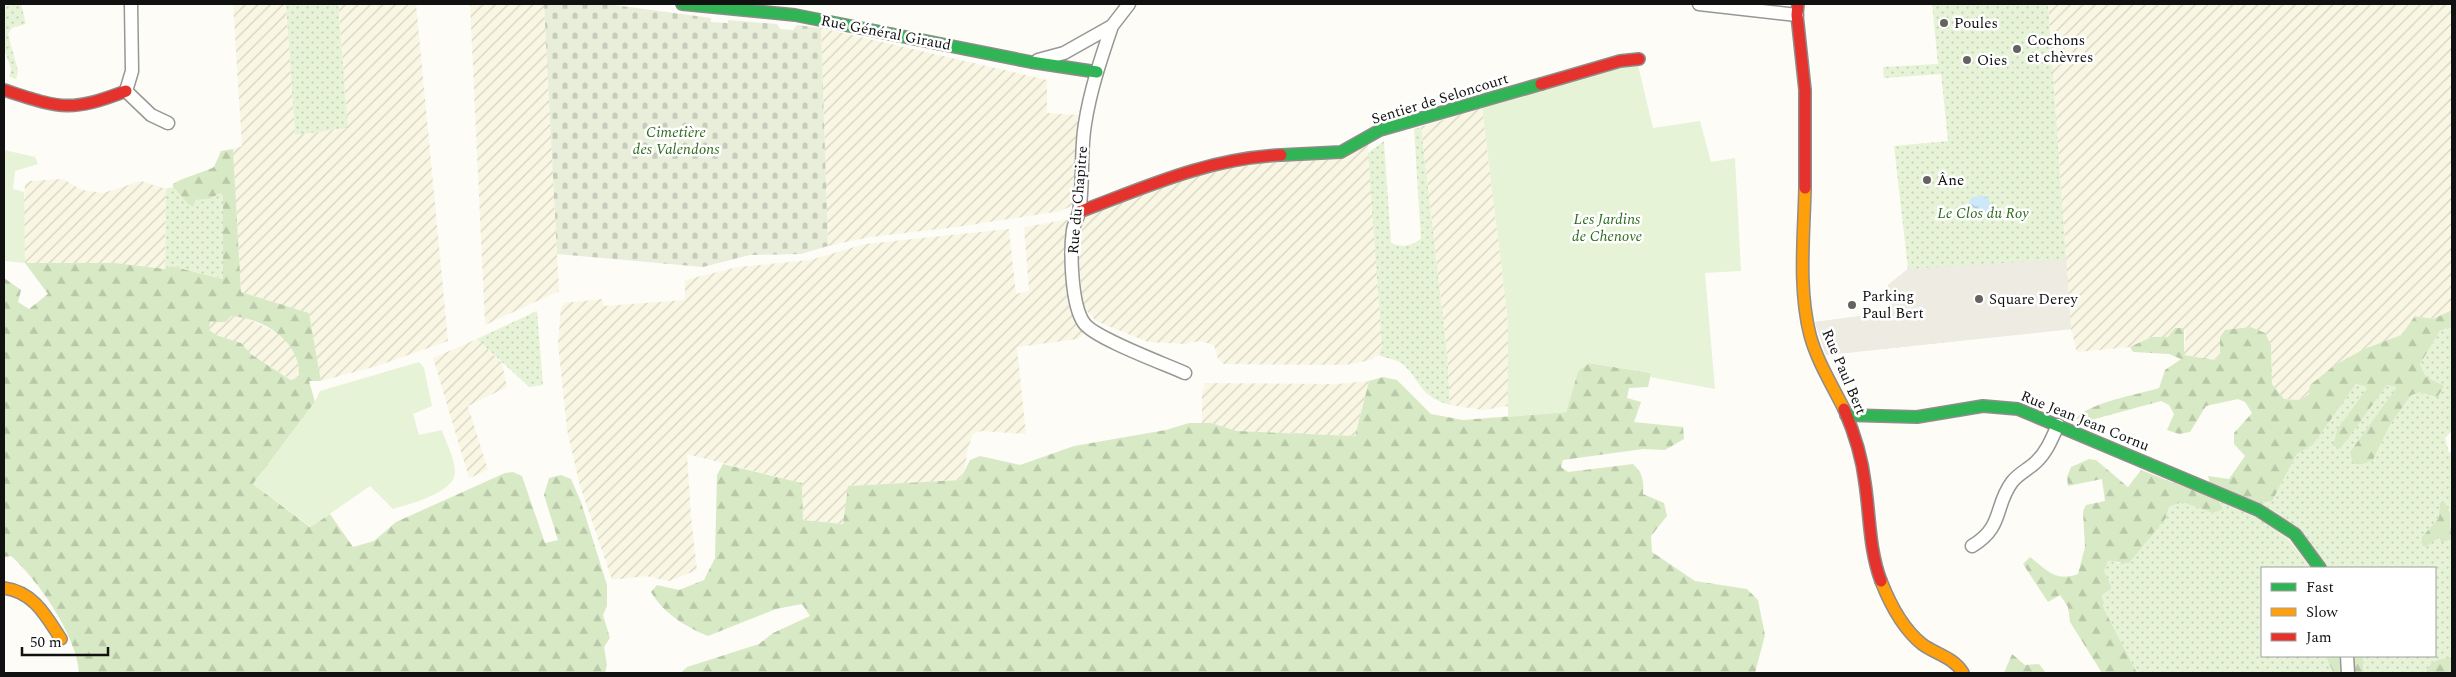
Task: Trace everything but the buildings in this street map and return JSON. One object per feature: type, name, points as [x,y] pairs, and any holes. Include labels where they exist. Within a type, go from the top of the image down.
[{"type":"street","points":[[126,91],[132,71],[131,4]]},
{"type":"street","name":"Rue Général Giraud","points":[[682,4],[796,16],[1031,62],[1097,72]]},
{"type":"street","name":"Rue Général Giraud","points":[[1031,62],[1064,53],[1112,26],[1129,4]]},
{"type":"street","points":[[1699,4],[1797,9]]},
{"type":"street","name":"Rue Paul Bert","points":[[1797,9],[1805,100],[1803,172],[1805,289],[1808,325],[1823,368],[1846,415],[1863,468],[1868,502],[1870,539],[1881,580],[1895,608],[1914,637],[1927,648],[1959,666],[1963,673]]},
{"type":"street","name":"Rue du Chapitre","points":[[1112,26],[1097,72],[1084,126],[1079,212],[1073,229],[1074,280],[1078,311],[1084,324],[1099,334],[1185,373]]},
{"type":"street","name":"Sentier de Seloncourt","points":[[1079,212],[1196,168],[1245,157],[1341,152],[1380,130],[1611,64],[1639,58]]},
{"type":"street","points":[[4,90],[57,106],[70,107],[94,102],[126,91]]},
{"type":"street","points":[[126,91],[151,115],[168,123]]},
{"type":"street","name":"Rue Jean Jean Cornu","points":[[1846,415],[1858,413],[1926,416],[1992,404],[2018,409],[2258,510],[2285,527],[2307,549],[2319,567]]},
{"type":"street","points":[[1972,546],[1983,539],[1995,524],[2008,488],[2019,475],[2041,457],[2058,425]]},
{"type":"street","points":[[4,588],[23,592],[34,600],[61,639]]},
{"type":"street","points":[[2347,657],[2348,673]]},
{"type":"shaded area","points":[[233,4],[286,4],[295,135],[348,128],[338,4],[416,4],[448,341],[377,366],[321,381],[309,313],[241,292],[233,149],[242,146]]},
{"type":"shaded area","points":[[470,4],[544,4],[559,291],[485,325]]},
{"type":"shaded area","points":[[2048,4],[2452,4],[2452,310],[2433,319],[2415,316],[2401,335],[2364,349],[2300,400],[2284,399],[2272,384],[2271,345],[2220,337],[2220,356],[2215,360],[2183,355],[2186,335],[2184,328],[2169,337],[2151,337],[2130,347],[2077,352],[2071,329]]},
{"type":"shaded area","points":[[821,28],[1047,80],[1047,113],[1078,115],[1075,204],[1061,211],[957,227],[870,237],[828,246]]},
{"type":"shaded area","points":[[1482,107],[1508,321],[1508,406],[1483,410],[1450,405],[1447,353],[1421,127]]},
{"type":"shaded area","points":[[1368,145],[1382,347],[1378,355],[1371,360],[1345,365],[1224,364],[1218,359],[1214,345],[1200,341],[1185,344],[1148,342],[1096,321],[1083,307],[1077,236],[1082,218],[1188,175]]},
{"type":"shaded area","points":[[63,179],[82,190],[103,193],[141,181],[166,189],[165,269],[115,263],[25,263],[23,229],[25,184],[30,181]]},
{"type":"shaded area","points":[[1071,219],[1072,302],[1077,326],[1084,333],[1078,339],[1017,347],[1026,434],[982,431],[973,434],[960,480],[849,486],[843,524],[803,520],[802,483],[687,454],[697,570],[669,581],[646,576],[612,580],[580,486],[567,430],[558,343],[561,308],[564,303],[602,299],[604,306],[685,300],[685,280],[738,267],[810,260],[865,244],[1009,229],[1016,294],[1029,291],[1024,227]]},
{"type":"shaded area","name":"Square Derey","points":[[2066,259],[2071,329],[1826,355],[1815,322],[1891,312],[1888,285],[1908,269]]},
{"type":"shaded area","points":[[230,316],[244,317],[281,335],[295,352],[299,377],[292,380],[252,355],[241,343],[216,335],[208,330],[210,322],[226,322]]},
{"type":"shaded area","points":[[477,339],[502,363],[507,387],[468,406],[488,470],[469,478],[433,358]]},
{"type":"shaded area","points":[[1369,381],[1355,436],[1237,431],[1211,423],[1202,423],[1202,393],[1205,383],[1337,384]]},
{"type":"green space","points":[[4,4],[21,4],[26,24],[12,28],[8,34],[18,71],[16,79],[9,77],[11,69],[4,48]]},
{"type":"green space","points":[[286,4],[338,4],[348,128],[295,135]]},
{"type":"green space","name":"Cimetière des Valendons","points":[[544,4],[607,4],[711,18],[711,22],[728,23],[728,20],[777,24],[780,29],[793,30],[797,25],[821,28],[828,246],[801,254],[750,255],[703,267],[557,254]]},
{"type":"green space","name":"Le Clos du Roy","points":[[1932,4],[2048,4],[2071,329],[1826,355],[1815,322],[1892,312],[1888,285],[1908,269],[1894,146],[1948,141],[1941,74],[1884,78],[1883,67],[1938,64]]},
{"type":"green space","name":"Les Jardins de Chenove","points":[[1637,61],[1653,128],[1700,121],[1711,162],[1735,158],[1741,271],[1705,273],[1715,389],[1650,377],[1651,373],[1589,363],[1578,371],[1566,412],[1508,417],[1508,321],[1482,107]]},
{"type":"green space","points":[[1421,127],[1447,353],[1450,405],[1440,402],[1427,394],[1402,363],[1378,355],[1382,347],[1368,153],[1384,141],[1391,243],[1406,246],[1413,243],[1421,239],[1414,129]]},
{"type":"green space","points":[[233,149],[241,292],[309,313],[321,381],[309,381],[315,402],[253,484],[310,527],[330,514],[353,547],[374,541],[396,522],[505,473],[513,472],[522,476],[545,543],[558,540],[544,495],[549,478],[561,475],[571,479],[581,502],[607,585],[607,606],[603,615],[610,638],[604,647],[607,665],[605,673],[79,673],[77,658],[64,626],[44,594],[22,566],[11,556],[4,557],[4,278],[21,290],[18,302],[29,309],[48,294],[25,263],[115,263],[165,269],[171,266],[223,279],[223,196],[220,193],[210,199],[196,200],[193,207],[173,187],[173,184],[178,181],[214,167],[221,151]],"holes":[[[231,316],[243,318],[267,327],[287,342],[298,364],[299,377],[291,380],[252,355],[241,343],[216,335],[209,330],[210,322],[226,322]]]},
{"type":"green space","points":[[4,150],[35,157],[38,164],[15,171],[13,189],[24,192],[25,263],[4,261]]},
{"type":"green space","points":[[173,187],[193,207],[196,200],[210,199],[220,193],[223,196],[224,279],[171,266],[165,269],[166,189]]},
{"type":"green space","points":[[2452,310],[2452,329],[2449,327],[2440,331],[2420,364],[2426,377],[2444,386],[2437,398],[2421,392],[2411,395],[2390,425],[2373,460],[2363,464],[2353,464],[2350,452],[2397,387],[2387,385],[2340,449],[2333,445],[2338,428],[2368,387],[2356,384],[2313,445],[2297,454],[2272,501],[2260,503],[2210,483],[2208,476],[2229,479],[2245,456],[2234,444],[2234,433],[2252,413],[2245,402],[2238,399],[2206,406],[2190,432],[2179,434],[2167,430],[2174,414],[2169,405],[2161,401],[2091,420],[2076,419],[2091,408],[2159,388],[2165,370],[2181,359],[2169,354],[2133,352],[2130,347],[2151,337],[2168,337],[2175,328],[2184,328],[2184,355],[2215,360],[2220,356],[2220,337],[2225,330],[2251,327],[2265,333],[2271,345],[2272,384],[2284,399],[2300,400],[2309,394],[2310,385],[2335,365],[2364,349],[2401,335],[2415,316],[2433,319]]},
{"type":"green space","points":[[537,311],[543,385],[529,387],[477,339]]},
{"type":"green space","points":[[2449,327],[2452,329],[2452,431],[2445,438],[2449,453],[2452,452],[2452,673],[2363,673],[2363,657],[2436,657],[2436,567],[2324,567],[2260,503],[2272,501],[2297,454],[2313,445],[2356,384],[2368,387],[2338,428],[2387,385],[2398,387],[2350,452],[2373,460],[2390,425],[2411,394],[2421,392],[2436,398],[2420,364],[2440,331]]},
{"type":"green space","points":[[419,362],[424,368],[432,406],[413,414],[419,435],[442,430],[455,467],[453,479],[440,492],[420,501],[393,509],[370,486],[311,527],[253,484],[315,402],[320,391]]},
{"type":"green space","points":[[1589,363],[1651,373],[1648,387],[1629,388],[1627,398],[1641,402],[1634,422],[1683,427],[1684,439],[1665,450],[1643,449],[1563,460],[1561,467],[1568,472],[1633,464],[1636,467],[1642,478],[1643,494],[1664,503],[1667,516],[1651,536],[1652,552],[1695,581],[1747,589],[1758,600],[1765,635],[1755,673],[681,673],[687,667],[759,644],[773,633],[810,616],[802,604],[776,609],[708,636],[669,613],[651,592],[657,585],[679,590],[704,580],[715,558],[717,475],[723,464],[802,483],[803,520],[843,524],[848,486],[960,480],[970,460],[980,456],[1020,465],[1074,446],[1166,430],[1189,423],[1211,423],[1237,431],[1355,436],[1369,381],[1383,377],[1397,380],[1431,414],[1463,420],[1566,412],[1578,371]]},
{"type":"green space","points":[[2089,459],[2096,460],[2128,487],[2141,470],[2218,500],[2223,509],[2213,513],[2182,502],[2169,507],[2166,518],[2129,563],[2108,561],[2104,571],[2112,588],[2102,595],[2104,609],[2137,673],[2102,673],[2070,622],[2068,607],[2060,595],[2048,602],[2023,564],[2030,557],[2047,571],[2057,576],[2063,577],[2078,574],[2085,547],[2083,511],[2086,505],[2105,501],[2102,479],[2068,486],[2067,477],[2071,467]]},
{"type":"green space","points":[[2218,500],[2266,522],[2289,540],[2310,567],[2261,567],[2261,657],[2326,657],[2334,673],[2137,673],[2104,609],[2102,595],[2112,588],[2103,571],[2108,561],[2119,563],[2166,518],[2169,507],[2182,502],[2214,513]]},
{"type":"green space","points":[[2445,502],[2450,514],[2452,539],[2442,542],[2439,537],[2426,547],[2422,545],[2422,537],[2439,518],[2440,503]]},
{"type":"green space","points":[[2012,654],[2025,665],[2039,664],[2046,673],[2004,673]]},
{"type":"green space","points":[[2326,657],[2339,657],[2342,673],[2334,673]]},
{"type":"green space","points":[[2352,657],[2363,657],[2363,673],[2355,673]]},
{"type":"green space","points":[[2452,658],[2452,673],[2426,673],[2430,665],[2436,661]]},
{"type":"water","points":[[1980,195],[1987,197],[1991,204],[1990,210],[1983,214],[1977,213],[1969,204],[1971,198]]},
{"type":"traffic: fast","points":[[682,4],[795,15],[1031,62],[1097,72]]},
{"type":"traffic: fast","points":[[1281,155],[1341,152],[1380,130],[1541,84]]},
{"type":"traffic: fast","points":[[1846,415],[1917,417],[1983,406],[2018,409],[2258,510],[2295,534],[2319,567]]},
{"type":"traffic: slow","points":[[1805,188],[1803,280],[1806,317],[1817,354],[1844,409]]},
{"type":"traffic: slow","points":[[1881,581],[1888,598],[1908,631],[1922,644],[1950,659],[1963,673]]},
{"type":"traffic: slow","points":[[4,588],[23,594],[38,606],[61,639]]},
{"type":"traffic: jam","points":[[1798,4],[1797,15],[1805,90],[1805,188]]},
{"type":"traffic: jam","points":[[1541,84],[1620,61],[1639,59]]},
{"type":"traffic: jam","points":[[4,90],[39,101],[65,106],[91,103],[126,91]]},
{"type":"traffic: jam","points":[[1079,212],[1202,168],[1228,162],[1281,155]]},
{"type":"traffic: jam","points":[[1844,409],[1862,464],[1872,545],[1881,581]]},
{"type":"place","name":"Poules","points":[[1944,23]]},
{"type":"place","name":"Cochons et chèvres","points":[[2017,49]]},
{"type":"place","name":"Oies","points":[[1967,60]]},
{"type":"place","name":"Âne","points":[[1927,180]]},
{"type":"place","name":"Square Derey","points":[[1979,299]]},
{"type":"place","name":"Parking Paul Bert","points":[[1852,305]]}]
